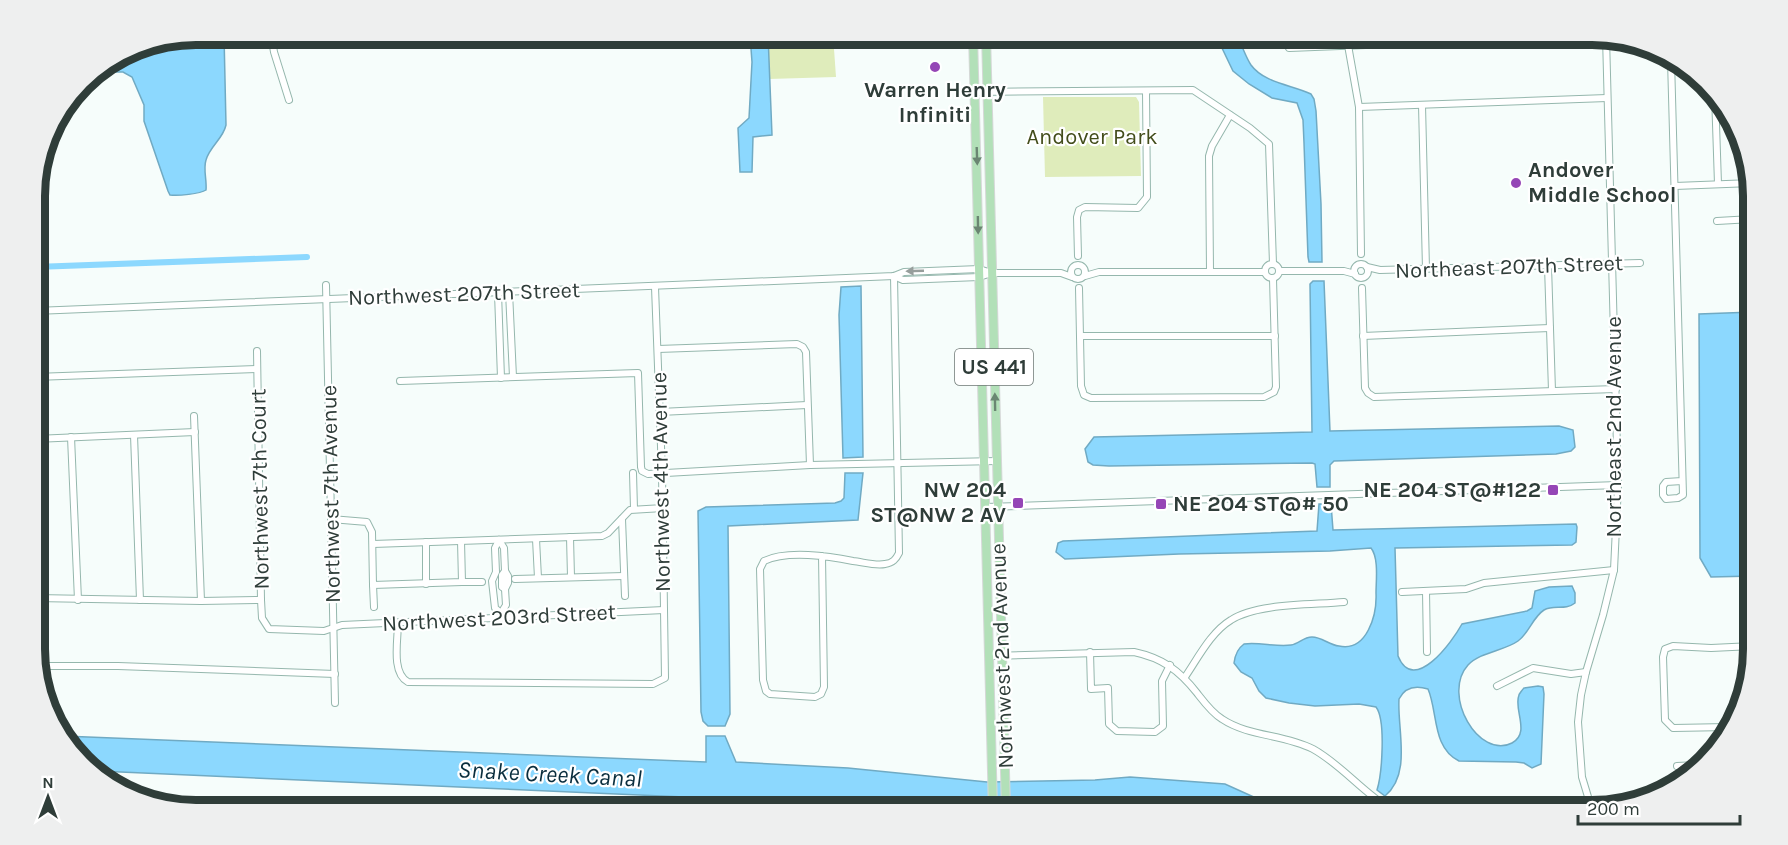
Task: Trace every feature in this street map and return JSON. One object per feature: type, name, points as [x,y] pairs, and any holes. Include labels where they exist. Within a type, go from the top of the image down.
[{"type":"main road","name":"Northwest 2nd Avenue","points":[[973,45],[993,800]]},
{"type":"main road","name":"Northwest 2nd Avenue","points":[[986,45],[1006,800]]},
{"type":"street","points":[[273,45],[289,100]]},
{"type":"street","points":[[1287,45],[1289,48],[1374,45]]},
{"type":"street","points":[[1349,46],[1359,107],[1361,254],[1356,271],[1362,288],[1365,388],[1368,393],[1374,397],[1616,389]]},
{"type":"street","name":"Northeast 2nd Avenue","points":[[1589,800],[1582,777],[1578,722],[1586,672],[1614,570],[1618,485],[1606,46]]},
{"type":"street","points":[[1671,68],[1682,481]]},
{"type":"street","points":[[975,92],[1193,90],[1250,128],[1269,144],[1273,264]]},
{"type":"street","points":[[1079,288],[1071,272],[1078,256],[1077,217],[1079,210],[1085,207],[1138,208],[1147,197],[1146,91]]},
{"type":"street","points":[[1359,107],[1607,98]]},
{"type":"street","points":[[1422,105],[1426,269]]},
{"type":"street","points":[[1716,109],[1718,184]]},
{"type":"street","points":[[1210,272],[1209,156],[1212,146],[1230,115]]},
{"type":"street","points":[[1675,186],[1742,183]]},
{"type":"street","points":[[1717,220],[1743,219]]},
{"type":"street","points":[[1361,254],[1366,266],[1362,288]]},
{"type":"street","points":[[1078,256],[1084,267],[1084,277],[1079,288],[1081,386],[1084,395],[1091,398],[1264,397],[1274,392],[1276,387],[1273,279]]},
{"type":"street","name":"Northeast 207th Street","points":[[1366,266],[1379,270],[1640,263]]},
{"type":"street","points":[[1265,272],[1267,266],[1273,264],[1277,265],[1280,271]]},
{"type":"street","points":[[1280,271],[1356,271],[1366,266]]},
{"type":"street","points":[[1548,266],[1552,391]]},
{"type":"street","points":[[1074,267],[1084,267],[1096,272],[1265,272]]},
{"type":"street","name":"Northwest 207th Street","points":[[1061,273],[1074,267]]},
{"type":"street","name":"Northeast 207th Street","points":[[1366,276],[1379,270]]},
{"type":"street","points":[[1273,279],[1279,275],[1280,271]]},
{"type":"street","points":[[1356,271],[1366,276]]},
{"type":"street","name":"Northwest 207th Street","points":[[45,311],[655,287],[894,276],[904,272],[1061,273],[1073,278]]},
{"type":"street","points":[[1073,278],[1078,280],[1096,272]]},
{"type":"street","points":[[1265,272],[1273,279]]},
{"type":"street","points":[[822,556],[824,687],[821,694],[815,697],[775,695],[766,691],[763,680],[760,569],[764,561],[772,557],[822,556],[879,565],[895,560],[900,546],[894,276]]},
{"type":"street","name":"Northwest 7th Avenue","points":[[326,285],[335,703]]},
{"type":"street","name":"Northwest 4th Avenue","points":[[398,623],[398,669],[402,679],[408,682],[653,684],[665,678],[663,508],[655,287]]},
{"type":"street","points":[[509,292],[513,377]]},
{"type":"street","points":[[498,293],[501,378]]},
{"type":"street","points":[[1363,336],[1550,328]]},
{"type":"street","points":[[1080,336],[1275,336]]},
{"type":"street","points":[[499,341],[511,341]]},
{"type":"street","points":[[658,349],[797,344],[803,347],[806,352],[810,465]]},
{"type":"street","name":"Northwest 7th Court","points":[[257,351],[261,600],[262,618],[266,626]]},
{"type":"street","points":[[500,354],[512,354]]},
{"type":"street","points":[[45,377],[257,369]]},
{"type":"street","points":[[400,381],[638,373],[640,467],[642,471],[652,474],[810,465],[997,461]]},
{"type":"street","points":[[660,412],[807,405]]},
{"type":"street","points":[[194,416],[201,601]]},
{"type":"street","points":[[45,439],[195,432]]},
{"type":"street","points":[[134,435],[140,600]]},
{"type":"street","points":[[71,438],[78,600]]},
{"type":"street","points":[[633,473],[634,509]]},
{"type":"street","points":[[986,507],[1618,485]]},
{"type":"street","points":[[373,544],[602,536],[608,533],[630,510],[663,508]]},
{"type":"street","points":[[332,519],[367,522],[372,532],[374,607]]},
{"type":"street","points":[[622,519],[625,596]]},
{"type":"street","points":[[570,537],[571,577]]},
{"type":"street","points":[[536,539],[538,578]]},
{"type":"street","points":[[499,540],[504,548],[505,571],[508,576],[506,605],[501,616],[495,608],[492,586],[492,578],[496,572],[495,548],[499,540]]},
{"type":"street","points":[[461,541],[462,582]]},
{"type":"street","points":[[426,542],[426,584]]},
{"type":"street","points":[[1402,592],[1466,589],[1484,583],[1614,570]]},
{"type":"street","points":[[496,572],[505,571]]},
{"type":"street","points":[[515,579],[624,576]]},
{"type":"street","points":[[373,585],[482,582]]},
{"type":"street","points":[[1426,591],[1427,652]]},
{"type":"street","points":[[45,598],[261,600]]},
{"type":"street","points":[[1185,677],[1212,638],[1230,620],[1256,609],[1344,602]]},
{"type":"street","name":"Northwest 203rd Street","points":[[266,626],[274,630],[324,631],[342,625],[664,610]]},
{"type":"street","points":[[1721,727],[1673,728],[1665,720],[1663,657],[1665,649],[1673,646],[1743,647]]},
{"type":"street","points":[[990,656],[1134,651],[1156,657],[1185,677],[1220,719],[1244,730],[1293,740],[1311,748],[1329,759],[1376,800]]},
{"type":"street","points":[[1089,652],[1091,689],[1108,688],[1109,724],[1117,731],[1155,732],[1162,726],[1162,681],[1170,665]]},
{"type":"street","points":[[46,666],[118,666],[335,674]]},
{"type":"street","points":[[1497,686],[1533,668],[1571,674],[1586,672]]},
{"type":"street","points":[[992,730],[1004,730]]},
{"type":"street","points":[[1677,766],[1687,767]]},
{"type":"green space","points":[[768,45],[834,45],[836,77],[769,79]]},
{"type":"green space","name":"Andover Park","points":[[1043,97],[1136,97],[1139,102],[1141,176],[1045,177]]},
{"type":"water","points":[[224,45],[226,125],[206,160],[206,190],[199,193],[170,195],[144,121],[144,105],[132,77],[123,72],[109,72],[120,65],[157,50],[176,46]]},
{"type":"water","points":[[751,45],[768,45],[772,135],[753,137],[752,172],[740,172],[738,128],[749,118]]},
{"type":"water","points":[[1220,45],[1241,45],[1251,65],[1263,76],[1311,94],[1314,99],[1321,204],[1322,262],[1309,262],[1308,257],[1303,120],[1297,103],[1272,98],[1249,84],[1233,71]]},
{"type":"water","points":[[1313,281],[1324,281],[1330,431],[1559,426],[1573,430],[1575,447],[1571,451],[1556,454],[1334,461],[1330,465],[1330,487],[1317,487],[1315,464],[1312,463],[1109,466],[1093,465],[1088,462],[1085,449],[1094,437],[1312,432],[1310,284]]},
{"type":"water","points":[[861,286],[863,457],[843,458],[839,315],[841,287]]},
{"type":"water","points":[[1743,312],[1743,576],[1711,577],[1700,558],[1699,314]]},
{"type":"water","points":[[845,473],[863,473],[858,520],[728,526],[730,714],[725,726],[708,726],[703,721],[701,712],[698,511],[706,507],[835,503],[844,498]]},
{"type":"water","points":[[1319,504],[1331,504],[1333,530],[1576,524],[1576,542],[1572,545],[1395,548],[1398,656],[1405,667],[1413,670],[1423,668],[1442,652],[1462,624],[1527,611],[1532,608],[1535,591],[1549,587],[1572,586],[1575,603],[1567,607],[1544,610],[1518,641],[1473,661],[1461,678],[1459,692],[1461,707],[1468,722],[1476,734],[1487,742],[1500,746],[1518,739],[1521,727],[1518,701],[1521,691],[1524,688],[1543,687],[1541,764],[1532,768],[1524,763],[1516,762],[1459,761],[1450,755],[1440,739],[1428,689],[1411,688],[1399,699],[1401,764],[1393,787],[1385,796],[1377,790],[1382,760],[1382,735],[1376,707],[1359,704],[1315,706],[1266,698],[1252,678],[1241,672],[1234,663],[1237,652],[1244,644],[1291,645],[1312,637],[1335,645],[1349,646],[1363,638],[1372,621],[1376,602],[1376,563],[1371,548],[1065,559],[1056,552],[1058,543],[1063,541],[1317,531]]},
{"type":"water","name":"Snake Creek Canal","points":[[73,736],[706,762],[706,736],[725,736],[736,762],[848,768],[987,782],[1130,777],[1225,784],[1260,800],[751,800],[108,771],[89,756]]},
{"type":"waterway","points":[[45,267],[307,257]]},
{"type":"place","name":"Warren Henry Infiniti","points":[[935,67]]},
{"type":"place","name":"Andover Middle School","points":[[1516,183]]},
{"type":"place","name":"NE 204 ST@#122","points":[[1553,490]]},
{"type":"place","name":"NW 204 ST@NW 2 AV","points":[[1018,503]]},
{"type":"place","name":"NE 204 ST@# 50","points":[[1161,504]]}]
